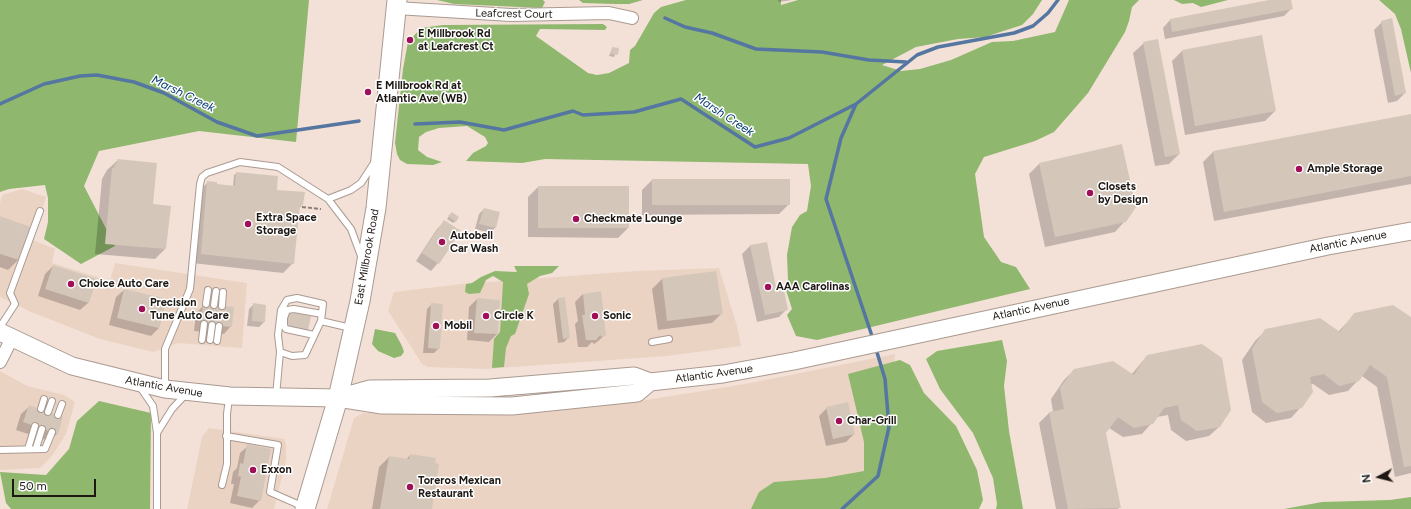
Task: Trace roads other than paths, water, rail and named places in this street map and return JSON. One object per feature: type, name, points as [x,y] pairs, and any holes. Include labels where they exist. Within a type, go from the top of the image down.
[{"type":"main road","name":"East Millbrook Road","points":[[305,508],[338,398],[365,272],[376,208],[396,4]]},
{"type":"main road","name":"Atlantic Avenue","points":[[4,333],[72,366],[138,384],[165,389],[230,396],[338,398],[382,405],[512,406],[637,394],[650,382],[722,374],[767,367],[1221,268],[1335,244],[1411,231]]},
{"type":"street","name":"Leafcrest Court","points":[[396,4],[511,15],[609,13],[632,18]]},
{"type":"street","points":[[0,362],[4,333]]},
{"type":"lane","points":[[328,199],[351,190],[361,183],[381,153]]},
{"type":"lane","points":[[165,389],[165,349],[190,289],[202,177],[207,173],[240,162],[278,167],[328,199],[344,218],[355,236],[365,272]]},
{"type":"lane","points":[[4,333],[15,304],[10,292],[40,211]]},
{"type":"lane","points":[[206,304],[208,290]]},
{"type":"lane","points":[[214,305],[216,291]]},
{"type":"lane","points":[[222,306],[223,292]]},
{"type":"lane","points":[[276,396],[280,352],[278,335],[281,310],[287,300],[297,298],[323,304],[322,318],[305,355],[292,356],[280,352]]},
{"type":"lane","points":[[314,336],[286,329],[284,326],[287,310],[294,309],[354,329]]},
{"type":"lane","points":[[202,340],[204,324]]},
{"type":"lane","points":[[210,340],[212,325]]},
{"type":"lane","points":[[217,341],[219,326]]},
{"type":"lane","points":[[652,342],[669,339]]},
{"type":"lane","points":[[138,384],[153,406],[157,433],[157,509]]},
{"type":"lane","points":[[157,433],[172,409],[188,392]]},
{"type":"lane","points":[[222,485],[227,464],[226,414],[230,396]]},
{"type":"lane","points":[[40,409],[44,399]]},
{"type":"lane","points":[[48,412],[52,401]]},
{"type":"lane","points":[[58,415],[62,404]]},
{"type":"lane","points":[[28,448],[35,426]]},
{"type":"lane","points":[[36,448],[42,429]]},
{"type":"lane","points":[[0,450],[28,448],[45,449],[52,432]]},
{"type":"lane","points":[[226,436],[278,445],[270,492],[305,508]]},
{"type":"waterway","name":"Marsh Creek","points":[[415,124],[460,122],[504,130],[573,111],[583,115],[634,112],[681,99],[755,147],[789,138],[856,104],[917,55],[938,47],[1014,33],[1033,26],[1048,13],[1058,0]]},
{"type":"waterway","points":[[665,18],[685,27],[712,33],[756,49],[822,52],[869,60],[906,62]]},
{"type":"waterway","name":"Marsh Creek","points":[[0,104],[44,84],[80,76],[97,75],[134,82],[164,93],[217,122],[257,136],[359,121]]},
{"type":"waterway","points":[[856,104],[841,138],[826,199],[873,339]]},
{"type":"waterway","points":[[842,509],[878,476],[889,427],[885,379],[876,349]]},
{"type":"place","name":"E Millbrook Rd at Leafcrest Ct","points":[[410,40]]},
{"type":"place","name":"E Millbrook Rd at Atlantic Ave (WB)","points":[[368,92]]},
{"type":"place","name":"Ample Storage","points":[[1299,169]]},
{"type":"place","name":"Closets by Design","points":[[1090,193]]},
{"type":"place","name":"Checkmate Lounge","points":[[576,219]]},
{"type":"place","name":"Extra Space Storage","points":[[248,224]]},
{"type":"place","name":"Autobell Car Wash","points":[[442,242]]},
{"type":"place","name":"Choice Auto Care","points":[[71,284]]},
{"type":"place","name":"AAA Carolinas","points":[[768,287]]},
{"type":"place","name":"Precision Tune Auto Care","points":[[142,309]]},
{"type":"place","name":"Circle K","points":[[486,316]]},
{"type":"place","name":"Sonic","points":[[595,316]]},
{"type":"place","name":"Mobil","points":[[436,326]]},
{"type":"place","name":"Char-Grill","points":[[839,421]]},
{"type":"place","name":"Exxon","points":[[253,470]]},
{"type":"place","name":"Toreros Mexican Restaurant","points":[[410,487]]}]
